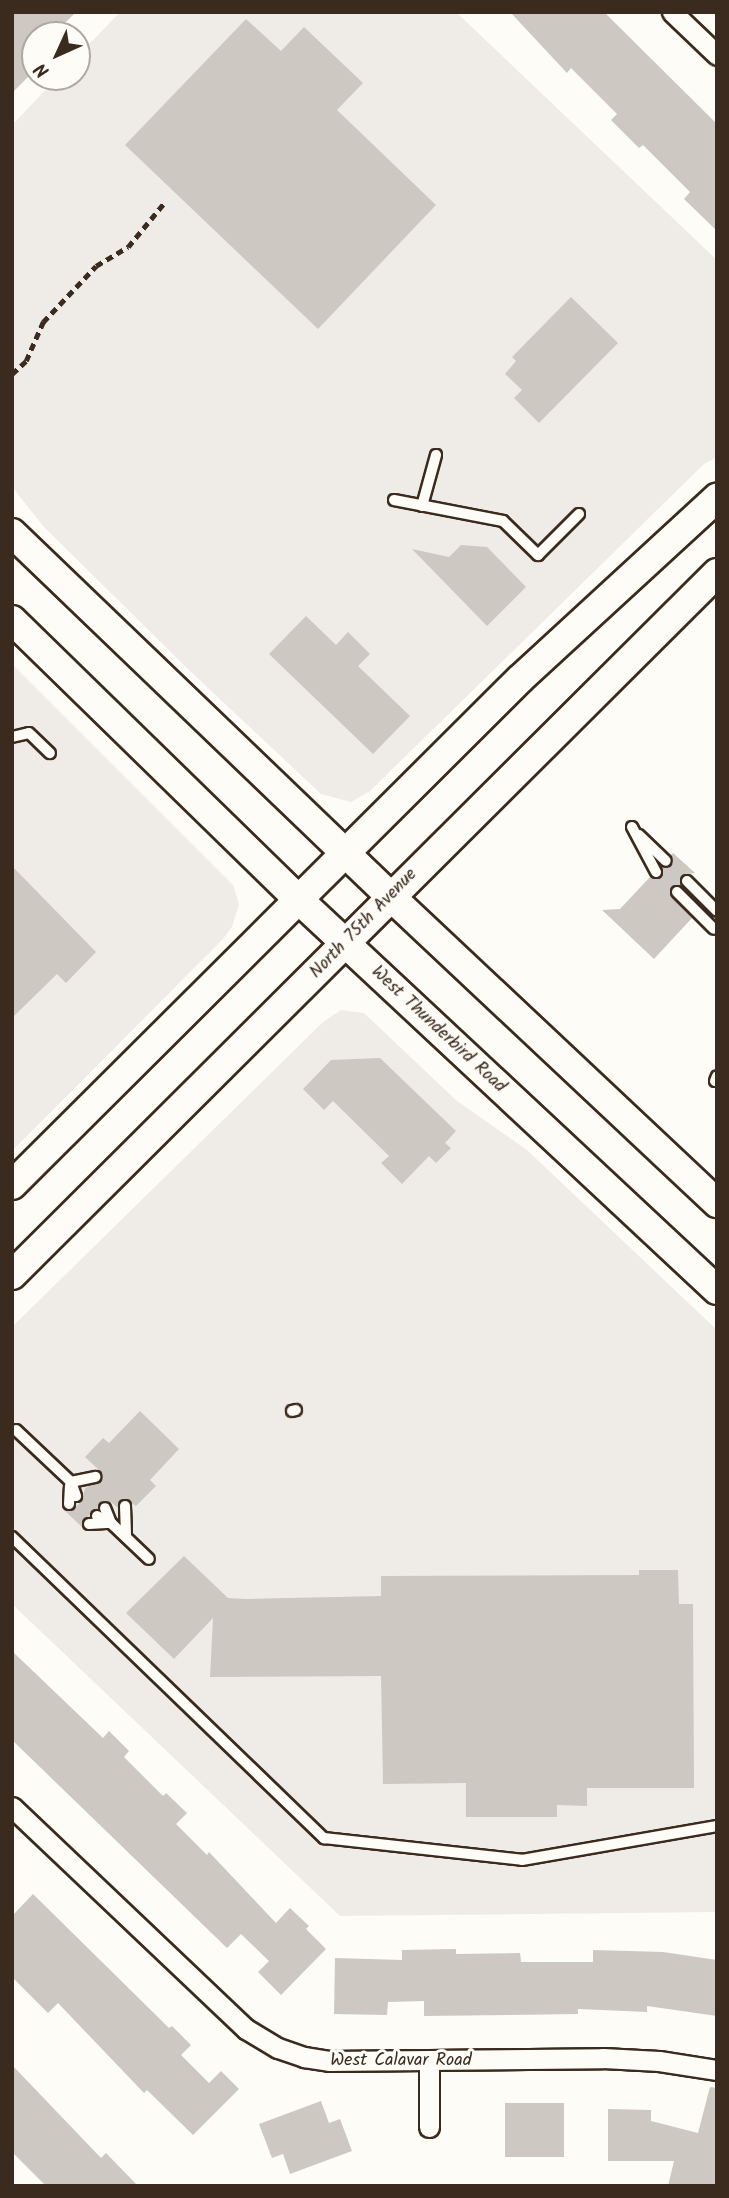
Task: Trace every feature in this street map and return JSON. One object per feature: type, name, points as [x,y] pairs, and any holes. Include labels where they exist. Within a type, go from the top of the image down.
[{"type":"main road","points":[[12,1185],[520,678],[717,498]]},
{"type":"main road","points":[[12,533],[343,852],[717,1203]]},
{"type":"main road","name":"North 75th Avenue","points":[[12,1275],[717,573]]},
{"type":"main road","name":"West Thunderbird Road","points":[[12,620],[298,899],[717,1290]]},
{"type":"street","points":[[672,12],[717,55]]},
{"type":"street","name":"West Calavar Road","points":[[12,1807],[246,2029],[278,2048],[330,2062],[603,2059],[659,2061],[717,2070]]},
{"type":"street","points":[[429,2062],[429,2127]]},
{"type":"lane","points":[[422,506],[436,454]]},
{"type":"lane","points":[[394,500],[503,521],[538,555],[579,514]]},
{"type":"lane","points":[[12,737],[29,733],[50,753]]},
{"type":"lane","points":[[656,872],[632,827],[666,861]]},
{"type":"lane","points":[[687,881],[717,911]]},
{"type":"lane","points":[[677,892],[714,929]]},
{"type":"lane","points":[[16,1430],[71,1482],[85,1488]]},
{"type":"lane","points":[[71,1482],[95,1477]]},
{"type":"lane","points":[[71,1482],[72,1500]]},
{"type":"lane","points":[[125,1506],[126,1537]]},
{"type":"lane","points":[[106,1507],[111,1522],[149,1559]]},
{"type":"lane","points":[[93,1520],[111,1522]]},
{"type":"lane","points":[[12,1537],[324,1838],[522,1860],[717,1826]]},
{"type":"path","points":[[12,374],[26,360],[43,322],[96,266],[128,247],[164,203]]},
{"type":"shaded area","points":[[120,12],[456,12],[717,260],[717,457],[704,464],[370,791],[351,802],[321,794],[190,671],[44,527],[12,487],[12,125],[45,91],[91,91],[91,42]]},
{"type":"shaded area","points":[[12,664],[233,885],[239,904],[232,927],[223,939],[12,1151]]},
{"type":"shaded area","points":[[341,1010],[364,1013],[457,1101],[527,1150],[717,1330],[715,1912],[340,1916],[12,1604],[12,1327],[323,1022]]},
{"type":"building","points":[[12,12],[76,12],[67,21],[21,21],[21,84],[12,93]]},
{"type":"building","points":[[510,12],[604,12],[717,124],[717,231],[684,199],[690,192],[643,145],[639,148],[611,120],[617,114],[571,68],[567,73]]},
{"type":"building","points":[[246,19],[281,51],[304,27],[363,83],[337,110],[436,205],[318,329],[125,145]]},
{"type":"building","points":[[571,297],[618,343],[539,423],[514,398],[522,390],[505,374],[516,361],[512,357]]},
{"type":"building","points":[[461,545],[487,547],[526,587],[487,626],[412,549],[449,557]]},
{"type":"building","points":[[306,616],[336,645],[348,632],[370,654],[358,666],[410,716],[373,754],[269,654]]},
{"type":"building","points":[[673,853],[695,873],[682,875],[682,887],[674,885],[670,891],[672,897],[692,918],[654,959],[602,910],[620,909],[650,877],[660,878],[662,867],[669,868],[673,863]]},
{"type":"building","points":[[12,866],[96,952],[66,983],[57,974],[12,1018]]},
{"type":"building","points":[[380,1058],[456,1131],[445,1143],[451,1148],[436,1163],[429,1156],[402,1184],[381,1163],[389,1156],[333,1101],[324,1110],[303,1089],[331,1060]]},
{"type":"building","points":[[140,1411],[179,1449],[150,1480],[156,1486],[136,1506],[125,1499],[119,1502],[118,1508],[111,1502],[102,1501],[98,1509],[83,1520],[83,1528],[63,1509],[73,1510],[82,1500],[85,1488],[102,1480],[100,1471],[85,1457],[103,1438],[109,1443]]},
{"type":"building","points":[[184,1556],[228,1598],[245,1599],[381,1596],[381,1576],[639,1575],[639,1570],[678,1570],[679,1604],[693,1604],[694,1788],[587,1788],[587,1806],[557,1805],[557,1817],[466,1817],[466,1783],[383,1784],[381,1676],[210,1677],[213,1618],[174,1659],[126,1613]]},
{"type":"building","points":[[12,1651],[103,1738],[109,1731],[129,1751],[124,1757],[163,1796],[166,1793],[187,1813],[176,1824],[207,1855],[209,1852],[276,1923],[290,1908],[309,1926],[306,1929],[326,1949],[281,1995],[258,1972],[269,1961],[241,1934],[227,1948],[12,1740]]},
{"type":"building","points":[[33,1894],[169,2028],[172,2026],[191,2045],[181,2055],[209,2083],[221,2071],[239,2089],[193,2135],[147,2090],[144,2093],[58,2003],[48,2013],[12,1977],[12,1916]]},
{"type":"building","points":[[456,1949],[456,1954],[520,1953],[521,1962],[593,1962],[593,1950],[663,1952],[717,1960],[717,2016],[647,2006],[647,2012],[578,2009],[578,2014],[424,2016],[424,2001],[388,2002],[387,2015],[334,2014],[335,1958],[402,1960],[402,1950]]},
{"type":"building","points":[[12,2065],[101,2158],[106,2153],[138,2186],[46,2186],[12,2152]]},
{"type":"building","points":[[710,2087],[717,2088],[717,2186],[668,2186],[674,2161],[608,2161],[608,2109],[651,2110],[651,2121],[698,2133]]},
{"type":"building","points":[[321,2101],[329,2123],[340,2119],[352,2151],[290,2174],[283,2154],[272,2158],[259,2124]]},
{"type":"building","points":[[505,2103],[564,2103],[564,2157],[505,2157]]}]
